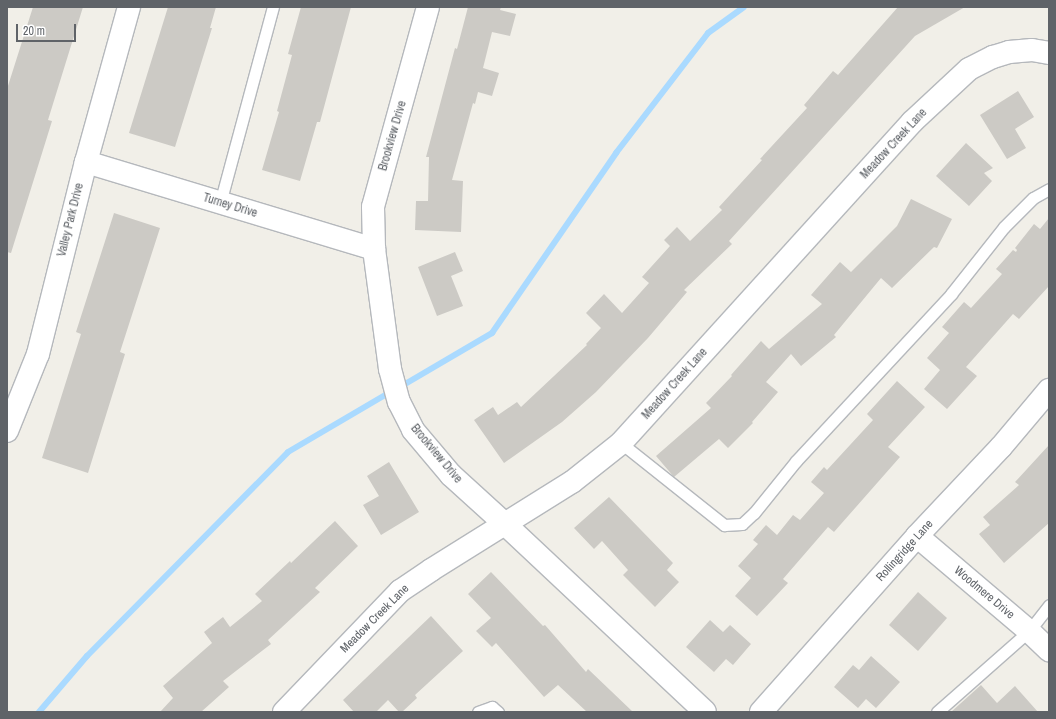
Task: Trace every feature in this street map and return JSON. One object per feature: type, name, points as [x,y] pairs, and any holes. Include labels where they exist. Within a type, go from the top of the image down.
[{"type":"street","name":"Valley Park Drive","points":[[7,430],[38,354],[86,162],[129,7]]},
{"type":"street","name":"Brookview Drive","points":[[428,7],[373,207],[374,249],[390,369],[399,402],[413,430],[450,475],[506,524],[705,712]]},
{"type":"street","name":"Meadow Creek Lane","points":[[292,709],[400,591],[430,570],[572,482],[622,443],[912,122],[969,69],[993,57],[1009,52],[1032,50],[1049,53]]},
{"type":"street","name":"Turney Drive","points":[[86,162],[374,249]]},
{"type":"street","name":"Rollingridge Lane","points":[[761,712],[917,536],[1002,447],[1049,390]]},
{"type":"street","name":"Woodmere Drive","points":[[917,536],[1029,630],[1049,650]]},
{"type":"lane","points":[[220,203],[273,7]]},
{"type":"lane","points":[[622,443],[724,525],[742,524],[754,513],[796,461],[951,294],[1004,227],[1033,198],[1049,189]]},
{"type":"lane","points":[[937,712],[1029,630],[1049,605]]},
{"type":"lane","points":[[478,712],[492,707],[498,712]]},
{"type":"building","points":[[33,7],[83,7],[48,120],[52,121],[11,253],[7,252],[7,89]]},
{"type":"building","points":[[168,7],[216,7],[210,28],[212,28],[175,147],[129,133]]},
{"type":"building","points":[[301,7],[351,7],[320,122],[317,122],[300,181],[262,170],[279,112],[277,111],[292,55],[288,54]]},
{"type":"building","points":[[468,7],[501,7],[500,10],[516,14],[510,36],[492,32],[483,68],[499,73],[492,96],[478,92],[475,104],[473,103],[452,180],[463,181],[461,232],[415,230],[416,201],[428,201],[429,157],[426,157],[455,48],[457,49]]},
{"type":"building","points":[[898,7],[965,7],[915,36],[729,241],[732,244],[684,290],[687,292],[648,338],[596,392],[562,422],[504,463],[474,420],[493,407],[498,415],[517,402],[521,407],[587,345],[586,344],[601,328],[586,313],[604,294],[622,313],[649,283],[642,277],[670,246],[664,240],[677,227],[690,241],[722,210],[719,207],[762,160],[760,159],[807,108],[804,105],[833,71],[838,75]]},
{"type":"building","points":[[1018,91],[1034,117],[1015,129],[1026,148],[1007,159],[980,115]]},
{"type":"building","points":[[966,143],[993,168],[984,173],[992,181],[969,206],[936,176]]},
{"type":"building","points":[[911,199],[952,219],[937,248],[934,247],[892,288],[881,278],[834,335],[836,337],[801,366],[791,354],[766,382],[778,392],[752,422],[753,423],[728,448],[719,439],[674,477],[656,456],[711,408],[706,403],[732,376],[731,375],[761,341],[769,349],[822,304],[811,295],[840,262],[851,272],[897,226]]},
{"type":"building","points":[[114,213],[160,228],[120,352],[125,354],[88,473],[42,458],[81,334],[76,332]]},
{"type":"building","points":[[1049,218],[1049,286],[1019,319],[1013,314],[966,367],[977,376],[947,409],[924,389],[940,370],[927,358],[949,333],[942,327],[964,302],[971,308],[1002,274],[996,269],[1013,250],[1016,252],[1017,250],[1015,248],[1034,224],[1040,229]]},
{"type":"building","points":[[455,252],[463,271],[451,276],[463,306],[437,316],[418,267]]},
{"type":"building","points":[[897,381],[925,407],[888,447],[900,457],[834,532],[828,527],[783,579],[788,583],[757,616],[735,596],[751,578],[738,566],[758,544],[753,540],[766,525],[777,535],[793,515],[800,520],[824,493],[811,482],[824,467],[827,470],[873,420],[867,414]]},
{"type":"building","points":[[1049,445],[1049,523],[1004,563],[979,534],[990,525],[983,517],[1019,485],[1015,482]]},
{"type":"building","points":[[389,462],[419,512],[381,535],[363,505],[379,496],[367,476]]},
{"type":"building","points":[[609,497],[673,563],[667,570],[679,582],[655,607],[623,575],[628,570],[602,541],[594,549],[574,528]]},
{"type":"building","points":[[335,521],[358,546],[315,588],[320,592],[268,640],[271,644],[223,681],[229,687],[201,712],[160,712],[173,698],[163,686],[212,643],[204,632],[223,617],[230,627],[262,601],[255,594],[290,561],[291,563]]},
{"type":"building","points":[[491,572],[543,626],[545,625],[586,672],[588,669],[633,712],[587,712],[558,685],[544,697],[496,643],[492,647],[476,631],[491,618],[468,594]]},
{"type":"building","points":[[918,592],[947,618],[918,651],[889,625]]},
{"type":"building","points":[[431,616],[463,651],[415,695],[417,698],[402,712],[399,712],[388,700],[376,712],[354,712],[343,700]]},
{"type":"building","points":[[710,620],[723,632],[730,625],[751,644],[733,665],[726,659],[714,672],[686,647]]},
{"type":"building","points":[[871,656],[900,682],[876,708],[866,699],[858,708],[834,687],[853,665],[859,670]]},
{"type":"building","points":[[981,685],[997,703],[1015,686],[1038,712],[951,712]]},
{"type":"waterway","points":[[400,387],[492,333],[616,153],[708,33],[744,7]]},
{"type":"waterway","points":[[39,712],[87,656],[288,452],[392,391]]}]
